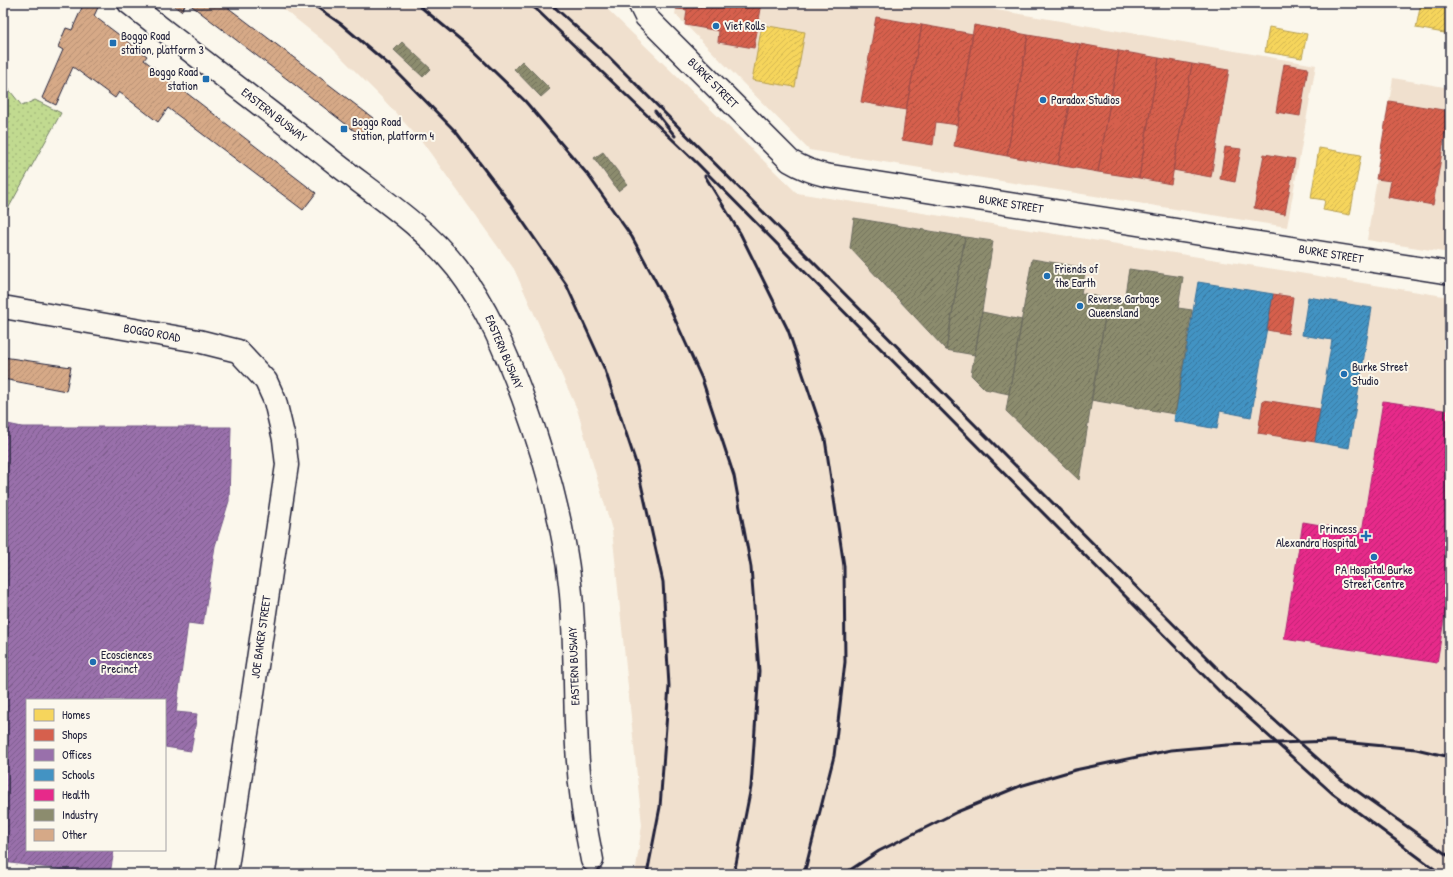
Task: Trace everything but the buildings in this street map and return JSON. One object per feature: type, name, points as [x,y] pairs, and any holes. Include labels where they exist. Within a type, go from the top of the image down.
[{"type":"street","name":"EASTERN BUSWAY","points":[[129,3],[338,165],[395,207],[431,240],[457,268],[485,310],[508,357],[532,422],[549,475],[560,527],[570,584],[580,783],[585,828],[592,860]]},
{"type":"street","name":"BURKE STREET","points":[[639,4],[646,16],[790,161],[813,172],[1450,274]]},
{"type":"street","name":"BOGGO ROAD","points":[[3,307],[198,341],[238,351],[266,381],[275,401]]},
{"type":"street","name":"JOE BAKER STREET","points":[[226,874],[287,465],[284,439],[275,401]]},
{"type":"shaded area","points":[[276,3],[601,3],[797,193],[1450,297],[1450,874],[635,874],[642,825],[612,530],[577,409],[514,269],[423,143],[383,99],[331,47]]},
{"type":"shaded area","points":[[677,3],[956,3],[1316,65],[1287,227],[809,150],[675,14]]},
{"type":"shaded area","points":[[1393,78],[1450,88],[1450,253],[1367,240]]},
{"type":"green space","points":[[3,82],[22,106],[35,100],[61,113],[3,218]]},
{"type":"railway","points":[[311,3],[341,24],[395,70],[456,132],[510,203],[566,284],[605,370],[637,466],[663,582],[669,686],[660,807],[647,874]]},
{"type":"railway","points":[[416,3],[467,45],[525,101],[588,175],[632,237],[669,306],[702,379],[734,476],[751,567],[759,671],[751,787],[734,874]]},
{"type":"railway","points":[[528,3],[696,162],[1221,693],[1332,793],[1441,874]]},
{"type":"railway","points":[[550,3],[608,56],[1228,679],[1343,781],[1450,857]]},
{"type":"railway","points":[[655,111],[675,136]]},
{"type":"railway","points":[[705,176],[740,233],[788,330],[825,439],[844,566],[845,662],[834,756],[804,874]]},
{"type":"railway","points":[[844,874],[879,851],[957,812],[1020,786],[1075,770],[1171,750],[1227,745],[1331,741],[1416,749],[1450,757]]},
{"type":"place","name":"Viet Rolls","points":[[716,26]]},
{"type":"place","name":"Boggo Road station, platform 3","points":[[113,43]]},
{"type":"place","name":"Boggo Road station","points":[[206,79]]},
{"type":"place","name":"Paradox Studios","points":[[1043,100]]},
{"type":"place","name":"Boggo Road station, platform 4","points":[[344,129]]},
{"type":"place","name":"Friends of the Earth","points":[[1047,276]]},
{"type":"place","name":"Reverse Garbage Queensland","points":[[1080,306]]},
{"type":"place","name":"Burke Street Studio","points":[[1344,374]]},
{"type":"place","name":"Princess Alexandra Hospital","points":[[1366,536]]},
{"type":"place","name":"PA Hospital Burke Street Centre","points":[[1374,557]]},
{"type":"place","name":"Ecosciences Precinct","points":[[93,662]]}]
